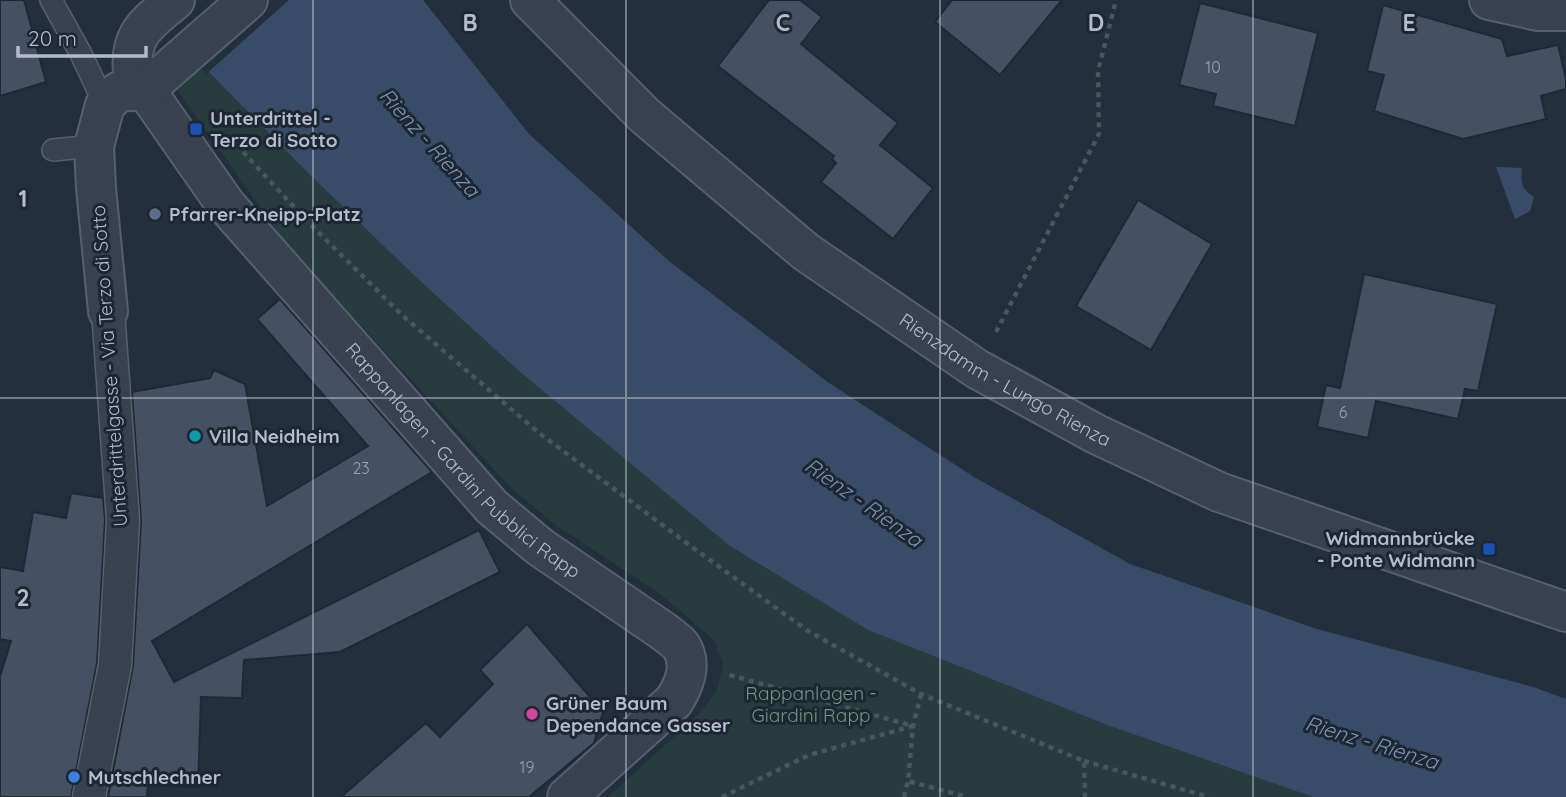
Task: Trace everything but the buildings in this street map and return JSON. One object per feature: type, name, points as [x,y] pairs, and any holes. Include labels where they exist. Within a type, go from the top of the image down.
[{"type":"street","points":[[105,105],[118,92],[145,90],[248,0]]},
{"type":"street","name":"Rienzdamm - Lungo Rienza","points":[[530,0],[644,115],[806,252],[976,369],[1096,435],[1219,492],[1566,612]]},
{"type":"street","points":[[1489,0],[1538,11],[1566,11]]},
{"type":"street","name":"Rappanlagen - Gardini Pubblici Rapp","points":[[163,10],[140,32],[131,53],[134,72],[226,205],[492,507],[540,547],[663,631],[681,646],[687,664]]},
{"type":"street","name":"Unterdrittelgasse - Via Terzo di Sotto","points":[[89,797],[115,665],[123,520],[94,146],[105,105]]},
{"type":"street","points":[[567,797],[674,701],[684,685],[687,664]]},
{"type":"lane","points":[[51,0],[105,105]]},
{"type":"lane","points":[[52,150],[94,146]]},
{"type":"path","points":[[976,369],[1099,134],[1098,71],[1116,0]]},
{"type":"path","points":[[234,142],[307,221],[403,316],[539,433],[808,631],[921,694],[1084,761],[1209,797]]},
{"type":"path","points":[[687,664],[913,726]]},
{"type":"path","points":[[904,797],[913,726],[921,694]]},
{"type":"path","points":[[722,797],[809,755],[913,726]]},
{"type":"path","points":[[1084,761],[1085,797]]},
{"type":"path","points":[[908,781],[967,797]]},
{"type":"green space","name":"Rappanlagen - Giardini Rapp","points":[[197,60],[311,176],[418,279],[520,372],[730,546],[869,630],[1110,726],[1313,797],[608,797],[701,712],[718,688],[723,663],[714,640],[660,594],[554,524],[512,489],[286,244],[173,84]]},
{"type":"water","name":"Rienz - Rienza","points":[[144,0],[423,0],[529,134],[670,262],[829,383],[974,477],[1130,564],[1317,629],[1533,687],[1566,699],[1566,797],[1313,797],[1110,726],[868,630],[730,546],[520,372],[311,176],[197,60]]},
{"type":"water","points":[[1496,167],[1522,168],[1523,185],[1534,197],[1530,211],[1515,219]]},
{"type":"pier","points":[[149,0],[289,0],[206,74],[144,4]]},
{"type":"place","name":"Unterdrittel - Terzo di Sotto","points":[[196,129]]},
{"type":"place","name":"Pfarrer-Kneipp-Platz","points":[[155,214]]},
{"type":"place","name":"Villa Neidheim","points":[[195,436]]},
{"type":"place","name":"Widmannbrücke - Ponte Widmann","points":[[1489,549]]},
{"type":"place","name":"Grüner Baum Dependance Gasser","points":[[532,714]]},
{"type":"place","name":"Mutschlechner","points":[[74,777]]}]
